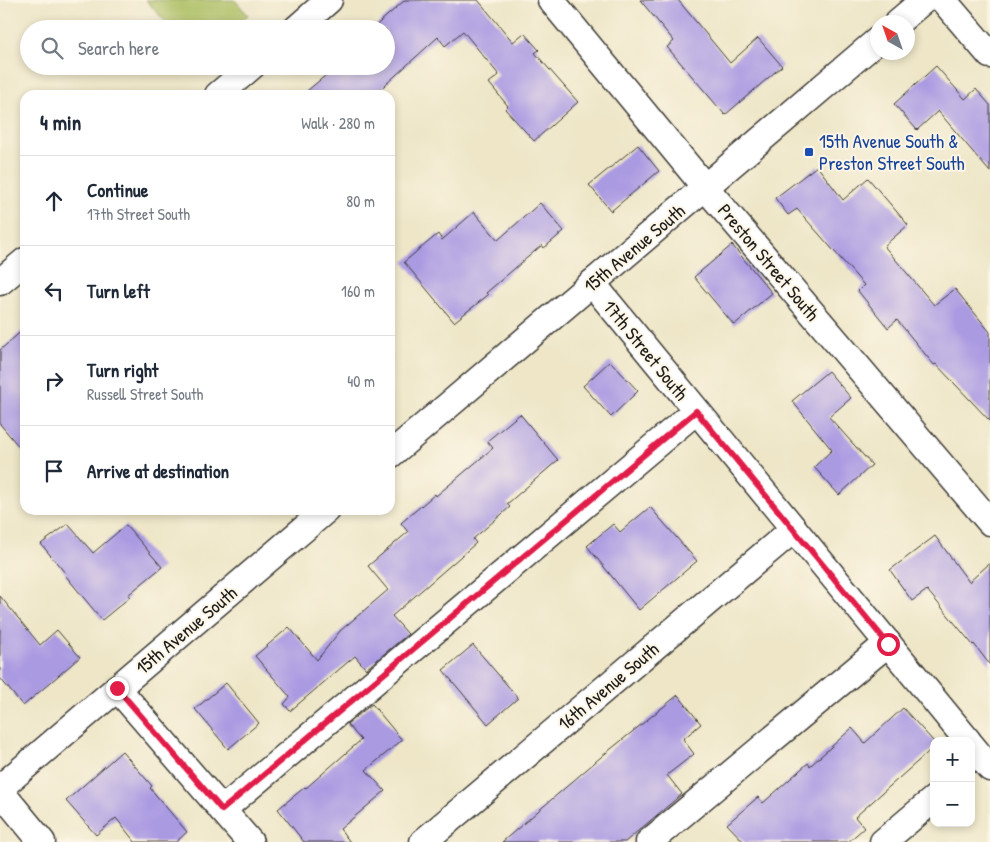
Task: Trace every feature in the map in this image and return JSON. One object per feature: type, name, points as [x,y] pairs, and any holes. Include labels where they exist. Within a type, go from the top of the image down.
[{"type":"street","points":[[306,20],[329,0]]},
{"type":"street","name":"Preston Street South","points":[[551,0],[705,187],[990,522]]},
{"type":"street","points":[[906,15],[924,0]]},
{"type":"street","points":[[943,0],[990,54]]},
{"type":"street","name":"15th Avenue South","points":[[395,451],[870,47]]},
{"type":"street","points":[[224,90],[241,75]]},
{"type":"street","points":[[0,282],[20,265]]},
{"type":"street","name":"17th Street South","points":[[592,283],[888,644],[977,756]]},
{"type":"street","points":[[222,810],[696,411]]},
{"type":"street","name":"15th Avenue South","points":[[0,789],[320,515]]},
{"type":"street","name":"16th Avenue South","points":[[423,842],[794,529]]},
{"type":"street","points":[[649,842],[888,644]]},
{"type":"street","points":[[117,688],[250,842]]},
{"type":"street","points":[[0,789],[42,842]]},
{"type":"street","points":[[883,842],[930,803]]},
{"type":"green space","points":[[146,0],[235,0],[248,15],[242,20],[164,20]]},
{"type":"building","points":[[405,0],[478,0],[513,42],[524,33],[539,50],[535,53],[578,102],[534,141],[505,109],[508,106],[489,83],[499,75],[463,31],[445,46],[438,37],[380,90],[308,90],[326,75],[395,75],[395,20],[382,20]]},
{"type":"building","points":[[640,0],[678,0],[730,63],[758,38],[782,66],[725,115],[667,47],[674,41]]},
{"type":"building","points":[[936,66],[965,99],[976,89],[990,105],[990,172],[938,111],[917,130],[894,104]]},
{"type":"building","points":[[638,145],[659,171],[611,211],[589,185]]},
{"type":"building","points":[[817,166],[843,200],[868,178],[908,225],[884,246],[934,305],[955,289],[990,332],[990,421],[936,364],[934,365],[897,320],[888,328],[858,291],[864,285],[797,209],[788,215],[775,198]]},
{"type":"building","points":[[540,203],[564,231],[544,248],[542,245],[486,293],[488,295],[454,322],[404,262],[438,234],[442,240],[474,212],[498,240]]},
{"type":"building","points":[[732,245],[772,293],[734,325],[694,277]]},
{"type":"building","points":[[20,332],[20,448],[0,424],[0,350]]},
{"type":"building","points":[[610,361],[638,391],[611,417],[583,386]]},
{"type":"building","points":[[828,371],[851,398],[829,417],[872,465],[839,495],[814,467],[832,450],[792,401]]},
{"type":"building","points":[[520,414],[558,460],[507,504],[510,507],[473,539],[476,543],[392,616],[408,634],[366,669],[355,656],[290,711],[284,704],[290,697],[255,656],[289,627],[317,660],[340,631],[388,590],[368,566],[408,532],[401,523],[493,448],[487,441]]},
{"type":"building","points":[[650,507],[697,561],[639,610],[587,546],[613,524],[620,532]]},
{"type":"building","points":[[68,524],[93,553],[126,525],[162,567],[128,595],[130,597],[102,620],[41,544]]},
{"type":"building","points":[[935,536],[969,582],[990,563],[990,665],[927,590],[912,601],[890,570]]},
{"type":"building","points":[[0,596],[40,645],[57,630],[80,657],[23,706],[0,678]]},
{"type":"building","points":[[473,645],[518,698],[488,724],[443,670]]},
{"type":"building","points":[[226,683],[259,723],[228,749],[195,709]]},
{"type":"building","points":[[678,695],[701,724],[683,739],[694,754],[667,775],[682,794],[625,842],[502,842],[601,757]]},
{"type":"building","points":[[372,704],[402,740],[366,770],[385,791],[340,829],[350,842],[304,842],[278,809],[306,788],[361,740],[347,724]]},
{"type":"building","points":[[903,708],[930,738],[930,751],[855,817],[864,828],[848,842],[744,842],[727,824],[758,797],[763,803],[808,763],[810,766],[852,728],[865,743]]},
{"type":"building","points":[[122,751],[187,832],[176,842],[135,842],[116,818],[96,835],[66,801]]},
{"type":"place","name":"15th Avenue South & Preston Street South","points":[[809,152]]},
{"type":"route","points":[[117,688],[222,810],[696,411],[888,644]]}]
